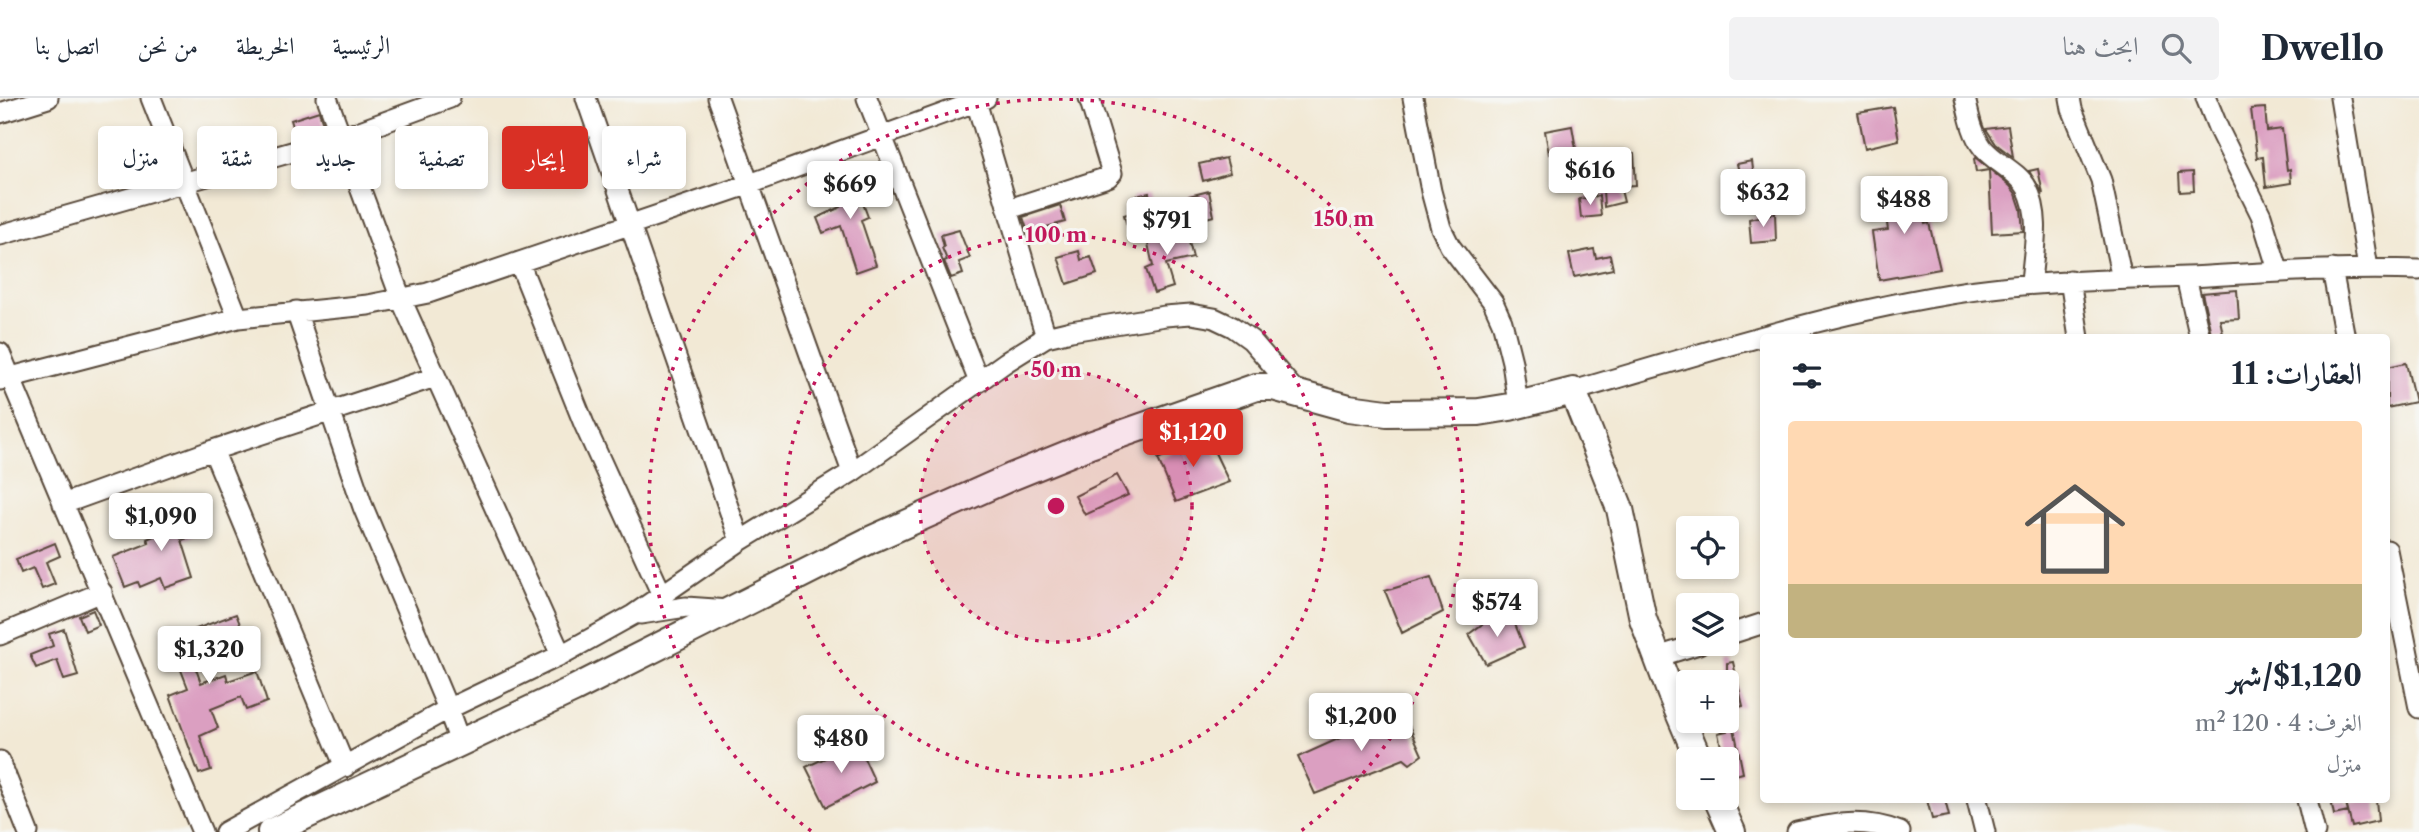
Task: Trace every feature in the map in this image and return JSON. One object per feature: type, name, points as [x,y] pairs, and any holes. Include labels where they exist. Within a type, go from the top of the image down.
[{"type":"street","points":[[0,113],[48,98]]},
{"type":"street","points":[[151,98],[238,318]]},
{"type":"street","points":[[327,98],[337,126]]},
{"type":"street","points":[[374,126],[450,98]]},
{"type":"street","points":[[586,98],[740,541]]},
{"type":"street","points":[[718,98],[852,472]]},
{"type":"street","points":[[867,98],[979,382]]},
{"type":"street","points":[[1009,209],[1108,177],[1112,173],[1089,98]]},
{"type":"street","points":[[1413,98],[1441,228],[1450,246],[1493,302],[1502,322],[1513,362],[1518,405]]},
{"type":"street","points":[[1965,98],[1973,130],[1984,149],[2026,185],[2033,203],[2036,223],[2031,284]]},
{"type":"street","points":[[2070,98],[2101,180],[2122,279]]},
{"type":"street","points":[[2206,98],[2261,215],[2278,270]]},
{"type":"street","points":[[2340,98],[2368,268]]},
{"type":"street","points":[[5,379],[238,318],[368,305],[428,293],[750,184],[979,99],[1046,337]]},
{"type":"street","points":[[0,235],[291,153]]},
{"type":"street","points":[[360,189],[401,299],[561,655]]},
{"type":"street","points":[[519,262],[584,424],[662,595]]},
{"type":"street","points":[[2332,269],[2345,334]]},
{"type":"street","points":[[1772,334],[1934,298],[2070,280],[2186,277],[2278,270],[2419,270]]},
{"type":"street","points":[[2186,277],[2199,334]]},
{"type":"street","points":[[2070,280],[2078,334]]},
{"type":"street","points":[[296,311],[373,531],[449,709],[460,742]]},
{"type":"street","points":[[225,832],[449,709],[561,655],[633,615],[740,541],[852,472],[1006,362],[1046,337],[1165,316],[1191,314],[1214,318],[1233,327],[1251,341],[1296,392]]},
{"type":"street","points":[[271,832],[574,689],[870,540],[1090,445],[1256,387],[1273,387],[1296,392],[1368,412],[1458,414],[1518,405],[1760,337]]},
{"type":"street","points":[[0,353],[5,379],[102,592],[202,832]]},
{"type":"street","points":[[63,504],[213,450],[435,377]]},
{"type":"street","points":[[1573,391],[1620,509],[1643,619],[1694,747]]},
{"type":"street","points":[[213,450],[345,767]]},
{"type":"street","points":[[2390,565],[2419,708]]},
{"type":"street","points":[[0,635],[102,592]]},
{"type":"street","points":[[633,615],[686,607],[729,610]]},
{"type":"street","points":[[1739,631],[1760,624]]},
{"type":"street","points":[[1657,657],[1676,651]]},
{"type":"street","points":[[0,761],[28,832]]},
{"type":"street","points":[[1978,803],[1985,832]]},
{"type":"street","points":[[2308,803],[2315,832]]},
{"type":"street","points":[[1722,810],[1732,832]]},
{"type":"street","points":[[1797,832],[1829,824],[1863,822],[1900,832]]},
{"type":"building","points":[[1893,107],[1899,140],[1865,148],[1858,113]]},
{"type":"building","points":[[2265,108],[2267,131],[2282,129],[2291,183],[2266,187],[2263,157],[2257,158],[2251,109]]},
{"type":"building","points":[[319,111],[324,126],[293,126],[291,120]]},
{"type":"building","points":[[1572,126],[1576,149],[1549,154],[1545,131]]},
{"type":"building","points":[[2008,126],[2013,157],[1996,144],[1986,129]]},
{"type":"building","points":[[1634,153],[1636,185],[1620,186],[1624,202],[1604,207],[1601,154]]},
{"type":"building","points":[[1226,158],[1230,173],[1203,181],[1199,164]]},
{"type":"building","points":[[1976,158],[2016,194],[2021,209],[2023,231],[1992,233],[1989,170],[1976,172]]},
{"type":"building","points":[[1752,161],[1754,178],[1741,180],[1737,164]]},
{"type":"building","points":[[2038,169],[2043,194],[2029,171]]},
{"type":"building","points":[[851,171],[868,217],[861,220],[876,265],[856,272],[841,226],[823,233],[817,218],[841,207],[830,178]]},
{"type":"building","points":[[2193,172],[2194,191],[2180,192],[2179,173]]},
{"type":"building","points":[[1920,185],[1925,224],[1929,223],[1940,269],[1879,280],[1872,232],[1888,230],[1882,190]]},
{"type":"building","points":[[1209,191],[1214,216],[1194,221],[1189,196]]},
{"type":"building","points":[[1149,193],[1158,231],[1141,235],[1140,226],[1128,229],[1124,215],[1135,212],[1132,197]]},
{"type":"building","points":[[1599,196],[1601,216],[1581,218],[1579,199]]},
{"type":"building","points":[[1060,205],[1065,222],[1028,232],[1023,217]]},
{"type":"building","points":[[1775,213],[1776,241],[1751,243],[1749,219]]},
{"type":"building","points":[[959,230],[970,258],[959,262],[963,274],[951,278],[944,261],[947,260],[941,235]]},
{"type":"building","points":[[1186,230],[1193,258],[1166,264],[1173,287],[1154,293],[1146,269],[1153,266],[1147,239]]},
{"type":"building","points":[[1594,249],[1596,258],[1610,255],[1613,269],[1574,277],[1569,254]]},
{"type":"building","points":[[1079,251],[1081,260],[1091,257],[1097,274],[1067,284],[1058,257]]},
{"type":"building","points":[[2237,290],[2239,319],[2220,320],[2223,334],[2211,334],[2202,293]]},
{"type":"building","points":[[2406,363],[2415,402],[2390,407],[2390,366]]},
{"type":"building","points":[[1206,434],[1229,482],[1176,502],[1158,459]]},
{"type":"building","points":[[1117,475],[1128,495],[1085,515],[1075,496]]},
{"type":"building","points":[[191,509],[199,534],[182,540],[194,578],[165,588],[161,578],[140,587],[138,582],[125,587],[113,557],[149,543],[147,539],[154,536],[148,522]]},
{"type":"building","points":[[55,543],[60,556],[46,562],[55,584],[42,589],[33,568],[21,573],[16,559]]},
{"type":"building","points":[[1431,577],[1443,612],[1402,633],[1385,591]]},
{"type":"building","points":[[93,610],[99,625],[85,631],[79,616]]},
{"type":"building","points":[[236,614],[243,632],[231,636],[232,640],[191,655],[201,683],[226,674],[228,681],[257,671],[267,702],[246,710],[241,697],[211,709],[218,728],[200,736],[211,770],[199,774],[170,695],[188,688],[169,639]]},
{"type":"building","points":[[1511,614],[1524,647],[1486,664],[1469,634],[1488,620],[1492,625]]},
{"type":"building","points":[[64,629],[78,676],[64,680],[57,660],[36,668],[30,655],[53,646],[49,634]]},
{"type":"building","points":[[1733,662],[1735,670],[1727,670],[1727,663]]},
{"type":"building","points":[[1739,688],[1743,706],[1739,707]]},
{"type":"building","points":[[1402,710],[1422,755],[1410,764],[1404,759],[1315,794],[1298,757]]},
{"type":"building","points":[[1718,733],[1735,733],[1738,747],[1721,747]]},
{"type":"building","points":[[857,743],[875,782],[826,807],[806,767]]},
{"type":"building","points":[[1739,753],[1743,773],[1739,774]]},
{"type":"building","points":[[1928,803],[1946,803],[1949,816],[1932,819]]},
{"type":"building","points":[[2332,803],[2346,803],[2348,812],[2334,815]]},
{"type":"building","points":[[2346,803],[2376,803],[2378,821],[2352,827]]}]
